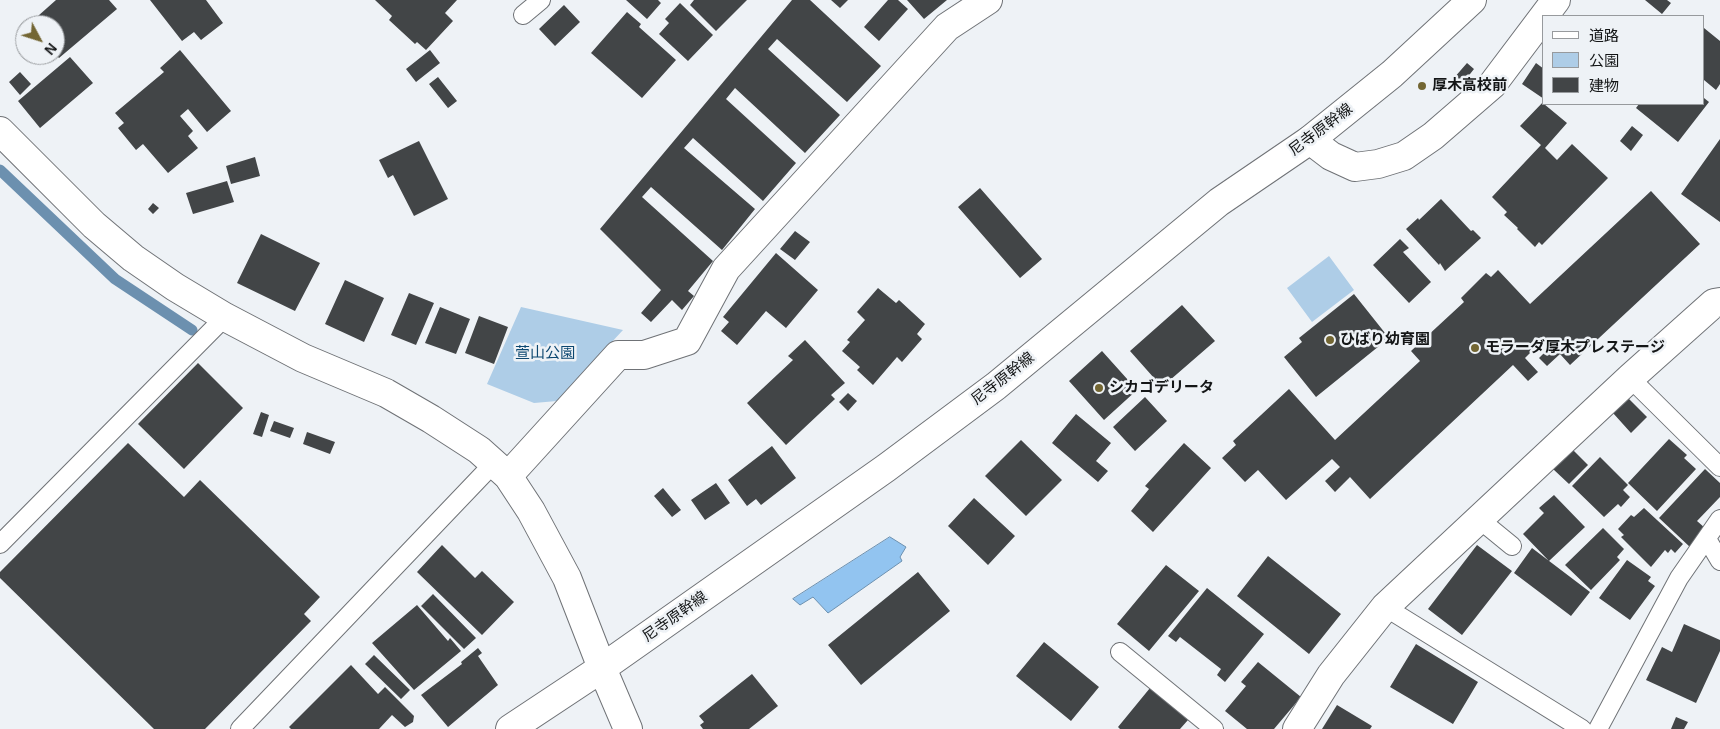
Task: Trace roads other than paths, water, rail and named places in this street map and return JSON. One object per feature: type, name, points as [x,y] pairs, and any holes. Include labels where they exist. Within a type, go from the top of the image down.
[{"type":"street","points":[[501,470],[618,355],[644,355],[687,341],[726,269],[947,27],[988,0]]},
{"type":"street","name":"尼寺原幹線","points":[[510,729],[602,668],[918,445],[996,386],[1219,202],[1310,140],[1392,74],[1472,0]]},
{"type":"street","points":[[1545,15],[1556,0]]},
{"type":"street","points":[[1310,140],[1331,156],[1354,167],[1378,164],[1404,156],[1433,136],[1492,85],[1542,19]]},
{"type":"street","points":[[0,131],[94,225],[132,258],[225,317],[303,358],[386,393],[479,450],[501,470],[531,511],[567,578],[628,729]]},
{"type":"street","points":[[1297,729],[1331,675],[1385,607],[1630,378],[1714,303],[1720,302]]},
{"type":"lane","points":[[523,15],[541,0]]},
{"type":"lane","points":[[0,544],[225,317]]},
{"type":"lane","points":[[1630,378],[1720,467]]},
{"type":"lane","points":[[240,729],[501,470]]},
{"type":"lane","points":[[1479,519],[1512,546]]},
{"type":"lane","points":[[1598,729],[1680,578],[1720,519]]},
{"type":"lane","points":[[1707,539],[1720,561]]},
{"type":"lane","points":[[1385,607],[1582,729]]},
{"type":"lane","points":[[1120,652],[1214,729]]},
{"type":"waterway","points":[[0,170],[115,279],[192,330]]},
{"type":"place","name":"厚木高校前","points":[[1422,86]]},
{"type":"place","name":"ひばり幼育園","points":[[1330,340]]},
{"type":"place","name":"モラーダ厚木プレステージ","points":[[1475,348]]},
{"type":"place","name":"シカゴデリータ","points":[[1099,388]]},
{"type":"park label","name":"萱山公園","points":[[545,354]]}]
